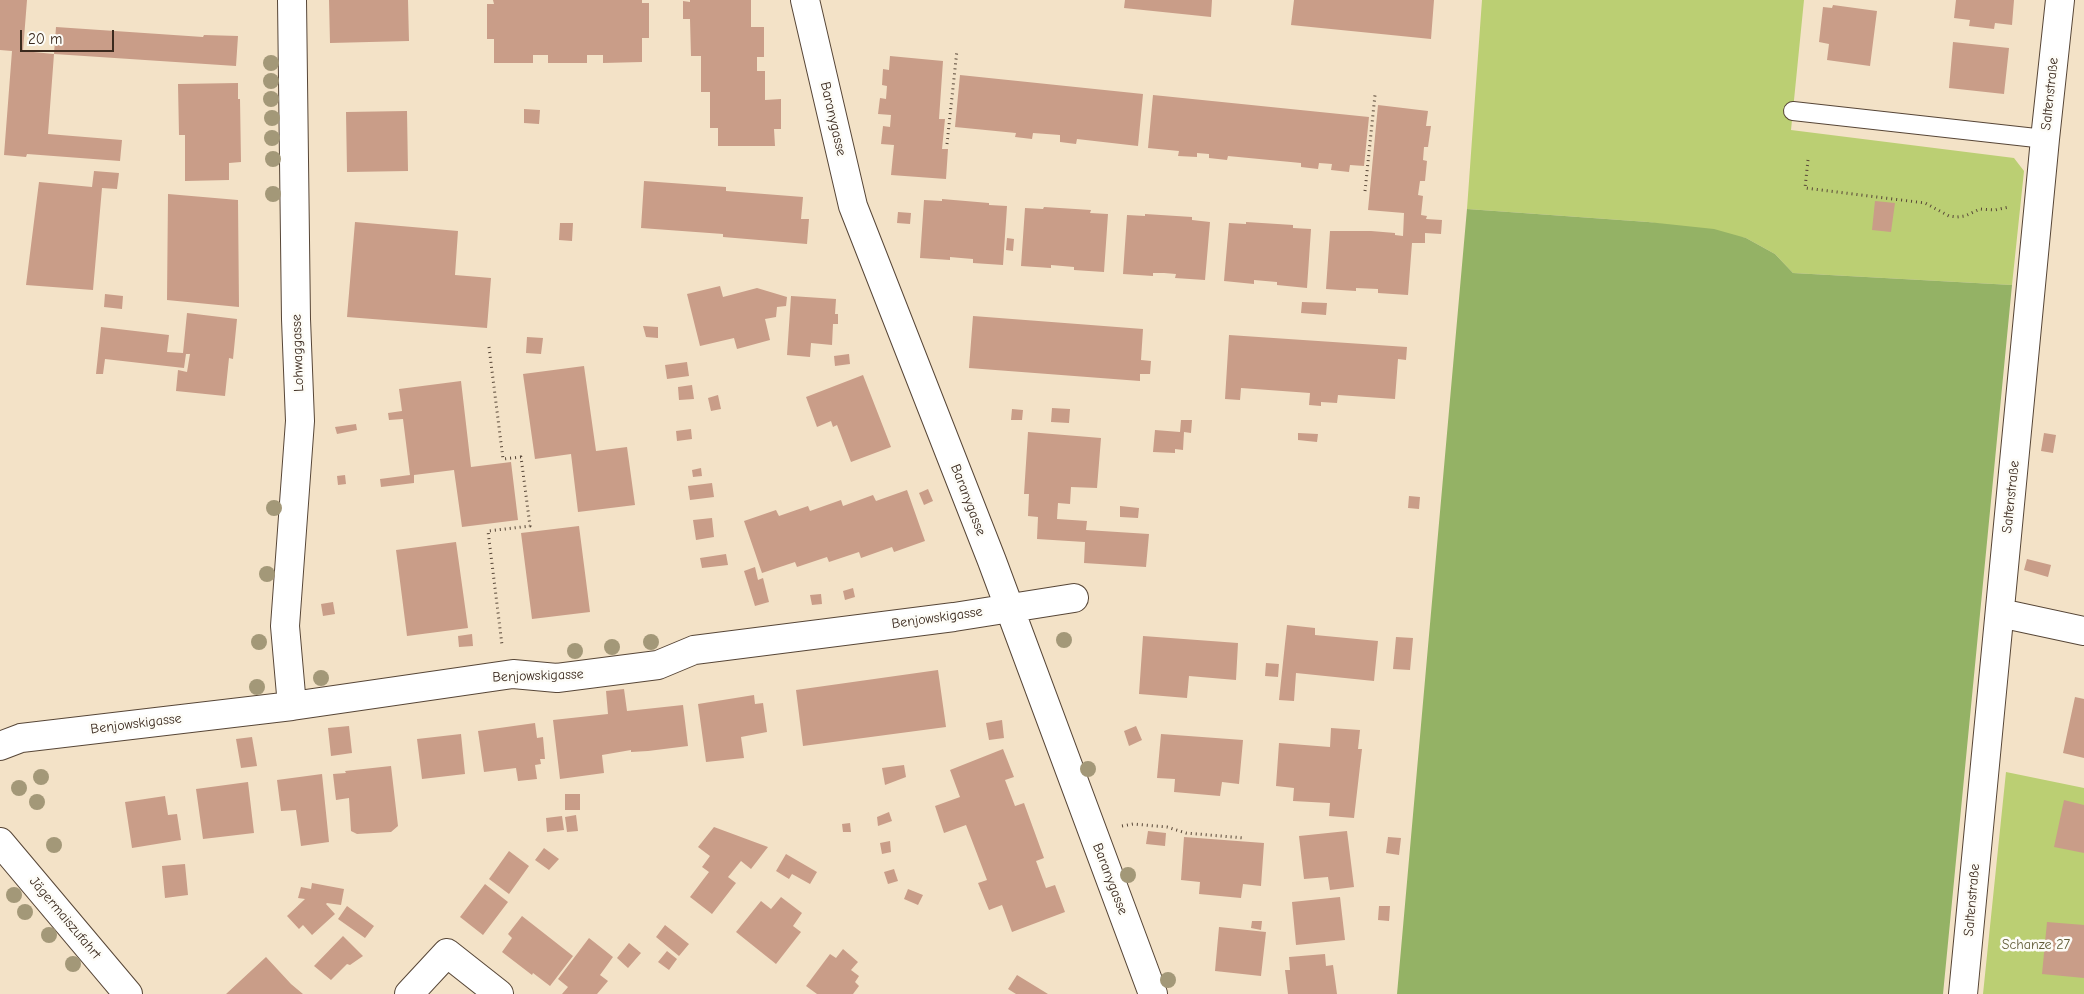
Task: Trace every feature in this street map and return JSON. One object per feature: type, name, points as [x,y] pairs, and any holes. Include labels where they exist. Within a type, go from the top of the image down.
[{"type":"street","name":"Lohwaggasse","points":[[292,0],[296,319],[300,421],[285,626],[292,706]]},
{"type":"street","name":"Baranygasse","points":[[805,0],[853,206],[989,552],[1153,994]]},
{"type":"street","name":"Saltenstraße","points":[[1964,994],[2045,139],[2060,0]]},
{"type":"street","name":"Benjowskigasse","points":[[0,746],[22,738],[292,706],[506,675],[557,678],[658,665],[694,650],[954,617],[1074,598]]},
{"type":"street","points":[[2000,613],[2084,631]]},
{"type":"street","name":"Jägermaiszufahrt","points":[[0,842],[128,994]]},
{"type":"street","points":[[409,994],[447,953],[499,994]]},
{"type":"lane","points":[[1793,111],[2045,139]]},
{"type":"path","points":[[947,144],[957,50]]},
{"type":"path","points":[[1366,191],[1375,95]]},
{"type":"path","points":[[1808,160],[1805,188],[1925,203],[1949,216],[1956,217],[1965,216],[1980,209],[2004,210],[2010,207],[2013,201]]},
{"type":"path","points":[[489,347],[503,459],[521,457],[530,526],[488,531],[506,675]]},
{"type":"path","points":[[1094,837],[1128,824],[1133,824],[1167,827],[1186,833],[1244,838]]},
{"type":"green space","points":[[1482,0],[1804,0],[1791,130],[2014,158],[2024,171],[2012,285],[1793,273],[1775,254],[1746,238],[1648,222],[1467,209]]},
{"type":"green space","points":[[1467,209],[1648,222],[1714,229],[1746,238],[1775,254],[1793,273],[2012,285],[1943,994],[1397,994]]},
{"type":"green space","name":"Schanze 27","points":[[2006,772],[2084,788],[2084,994],[1983,994]]},
{"type":"building","points":[[0,0],[27,0],[23,51],[54,54],[48,134],[122,140],[120,161],[27,154],[26,157],[4,155],[12,51],[0,50]]},
{"type":"building","points":[[329,0],[408,0],[409,41],[330,43]]},
{"type":"building","points":[[493,0],[642,0],[642,3],[649,3],[649,38],[642,38],[642,62],[603,63],[603,55],[587,55],[587,63],[548,63],[548,55],[533,55],[533,63],[494,63],[494,39],[487,39],[487,4],[494,4]]},
{"type":"building","points":[[690,0],[751,0],[751,27],[764,27],[764,57],[757,57],[757,71],[765,71],[765,100],[781,99],[781,129],[774,129],[775,146],[718,146],[718,128],[710,128],[710,92],[701,92],[701,56],[691,56],[690,19],[683,19],[683,1],[690,2]]},
{"type":"building","points":[[1125,0],[1212,0],[1211,17],[1124,8]]},
{"type":"building","points":[[1294,0],[1434,0],[1431,39],[1291,25]]},
{"type":"building","points":[[1956,0],[2014,0],[2012,25],[1995,23],[1994,29],[1969,26],[1970,20],[1954,18]]},
{"type":"building","points":[[1833,5],[1877,11],[1870,66],[1827,60],[1829,44],[1819,42],[1823,7],[1832,8]]},
{"type":"building","points":[[56,27],[203,37],[204,35],[238,36],[236,66],[54,54]]},
{"type":"building","points":[[1953,42],[2009,48],[2004,94],[1949,88]]},
{"type":"building","points":[[890,56],[943,61],[939,119],[945,119],[942,149],[948,149],[946,179],[891,175],[894,145],[881,144],[883,126],[890,127],[891,115],[878,114],[880,98],[886,99],[887,86],[882,85],[883,69],[889,70]]},
{"type":"building","points":[[960,75],[1143,94],[1138,146],[1077,139],[1076,144],[1060,142],[1060,135],[1033,133],[1032,139],[1015,137],[1016,133],[955,127]]},
{"type":"building","points":[[238,83],[241,162],[229,163],[229,180],[185,181],[185,135],[179,135],[178,84]]},
{"type":"building","points":[[1153,95],[1369,117],[1364,166],[1350,165],[1349,172],[1331,170],[1332,164],[1319,163],[1318,169],[1301,167],[1301,163],[1228,156],[1227,160],[1209,158],[1209,154],[1197,153],[1197,157],[1178,156],[1179,151],[1148,148]]},
{"type":"building","points":[[1378,105],[1428,111],[1426,126],[1431,126],[1428,147],[1424,147],[1423,160],[1427,161],[1425,181],[1420,181],[1418,195],[1423,196],[1421,215],[1427,216],[1426,219],[1442,220],[1441,234],[1425,233],[1425,243],[1412,243],[1408,295],[1378,293],[1378,289],[1356,288],[1356,291],[1326,289],[1330,231],[1371,231],[1395,233],[1395,235],[1403,236],[1404,213],[1368,210]]},
{"type":"building","points":[[524,109],[540,110],[539,124],[524,123]]},
{"type":"building","points":[[407,111],[408,171],[347,172],[346,112]]},
{"type":"building","points":[[94,171],[119,173],[117,189],[102,188],[93,290],[26,285],[39,182],[92,187]]},
{"type":"building","points":[[644,181],[726,187],[726,191],[803,197],[801,219],[809,219],[807,244],[723,237],[723,234],[641,228]]},
{"type":"building","points":[[168,194],[238,200],[239,307],[167,300]]},
{"type":"building","points":[[942,199],[1007,206],[1003,265],[973,263],[973,259],[950,257],[950,260],[920,258],[924,200],[942,201]]},
{"type":"building","points":[[1875,201],[1895,203],[1891,232],[1872,230]]},
{"type":"building","points":[[1044,207],[1091,210],[1090,213],[1108,214],[1104,272],[1074,270],[1074,267],[1051,265],[1051,268],[1021,266],[1025,208],[1043,209]]},
{"type":"building","points":[[898,212],[911,213],[910,224],[897,223]]},
{"type":"building","points":[[1145,214],[1192,217],[1192,220],[1210,222],[1205,280],[1175,278],[1176,274],[1164,273],[1153,273],[1153,276],[1123,274],[1127,215],[1145,216]]},
{"type":"building","points":[[355,222],[458,231],[455,275],[491,278],[487,328],[347,317]]},
{"type":"building","points":[[1246,222],[1293,225],[1293,228],[1311,229],[1307,288],[1277,285],[1277,282],[1254,280],[1254,284],[1224,281],[1229,223],[1246,224]]},
{"type":"building","points":[[560,223],[573,223],[572,241],[559,240]]},
{"type":"building","points":[[1007,238],[1014,239],[1013,251],[1006,250]]},
{"type":"building","points":[[720,286],[723,297],[757,288],[787,297],[786,306],[777,307],[776,317],[765,319],[770,340],[737,349],[734,338],[700,346],[687,294]]},
{"type":"building","points":[[105,294],[123,296],[122,309],[104,307]]},
{"type":"building","points":[[791,296],[836,299],[835,314],[838,314],[838,324],[833,324],[832,345],[811,343],[810,357],[787,355]]},
{"type":"building","points":[[1302,302],[1327,303],[1326,315],[1301,313]]},
{"type":"building","points":[[187,313],[237,319],[233,359],[229,358],[225,396],[176,391],[178,370],[187,372],[190,354],[186,354],[184,368],[105,359],[103,374],[96,374],[101,327],[169,335],[167,352],[183,353]]},
{"type":"building","points":[[973,316],[1143,329],[1141,360],[1151,361],[1150,374],[1140,374],[1140,381],[969,368]]},
{"type":"building","points":[[643,326],[658,327],[658,338],[646,337]]},
{"type":"building","points":[[1229,335],[1407,347],[1406,360],[1398,359],[1395,399],[1338,395],[1337,403],[1321,402],[1321,406],[1309,405],[1310,393],[1241,388],[1240,400],[1225,399]]},
{"type":"building","points":[[527,337],[543,338],[541,354],[526,353]]},
{"type":"building","points":[[849,354],[850,364],[835,366],[834,356]]},
{"type":"building","points":[[687,362],[689,376],[667,379],[665,365]]},
{"type":"building","points":[[584,366],[596,451],[627,447],[635,505],[578,512],[571,454],[535,459],[523,374]]},
{"type":"building","points":[[863,375],[891,447],[851,462],[837,425],[833,427],[831,421],[817,427],[806,397]]},
{"type":"building","points":[[461,381],[471,467],[511,462],[518,520],[462,527],[454,470],[414,475],[414,483],[381,487],[380,479],[410,475],[403,419],[389,420],[388,413],[402,411],[399,389]]},
{"type":"building","points":[[692,385],[694,399],[679,400],[678,387]]},
{"type":"building","points":[[718,395],[721,409],[711,411],[708,398]]},
{"type":"building","points":[[1052,408],[1070,409],[1069,423],[1051,422]]},
{"type":"building","points":[[1012,409],[1023,410],[1022,420],[1011,420]]},
{"type":"building","points":[[1181,420],[1192,420],[1191,433],[1184,432],[1183,450],[1175,449],[1175,453],[1153,452],[1155,430],[1180,432]]},
{"type":"building","points":[[356,424],[357,430],[337,434],[335,427]]},
{"type":"building","points":[[691,429],[692,439],[677,441],[676,431]]},
{"type":"building","points":[[1028,432],[1101,438],[1097,488],[1071,487],[1070,504],[1058,503],[1057,519],[1087,521],[1086,530],[1149,534],[1146,567],[1084,563],[1085,542],[1037,539],[1038,517],[1028,516],[1029,494],[1024,494]]},
{"type":"building","points":[[1298,433],[1318,434],[1317,442],[1298,440]]},
{"type":"building","points":[[2044,433],[2056,435],[2053,453],[2041,451]]},
{"type":"building","points":[[701,468],[702,476],[693,477],[692,470]]},
{"type":"building","points":[[345,475],[346,484],[338,485],[337,476]]},
{"type":"building","points":[[712,483],[714,497],[690,500],[688,486]]},
{"type":"building","points":[[928,489],[933,501],[924,505],[919,493]]},
{"type":"building","points":[[907,490],[925,541],[894,552],[892,547],[861,558],[859,552],[829,562],[827,557],[797,567],[795,562],[762,573],[744,521],[776,510],[779,516],[808,506],[810,511],[841,500],[843,506],[873,495],[876,501]]},
{"type":"building","points":[[1409,496],[1420,497],[1419,509],[1408,508]]},
{"type":"building","points":[[1120,506],[1139,508],[1138,518],[1120,517]]},
{"type":"building","points":[[712,518],[714,537],[696,540],[693,520]]},
{"type":"building","points":[[579,526],[590,612],[532,619],[521,533]]},
{"type":"building","points":[[456,542],[468,628],[407,636],[396,550]]},
{"type":"building","points":[[726,554],[728,565],[702,568],[700,558]]},
{"type":"building","points":[[2027,559],[2051,565],[2048,577],[2024,570]]},
{"type":"building","points":[[755,567],[758,580],[763,578],[769,602],[755,606],[744,571]]},
{"type":"building","points":[[853,588],[855,597],[845,600],[843,591]]},
{"type":"building","points":[[821,594],[822,604],[812,605],[810,595]]},
{"type":"building","points":[[333,602],[335,614],[323,616],[321,604]]},
{"type":"building","points":[[1287,625],[1315,628],[1315,635],[1378,641],[1374,681],[1296,673],[1294,701],[1279,700]]},
{"type":"building","points":[[472,634],[473,646],[459,647],[458,636]]},
{"type":"building","points":[[1143,636],[1238,643],[1236,680],[1189,676],[1187,698],[1139,694]]},
{"type":"building","points":[[1396,637],[1413,638],[1410,670],[1393,669]]},
{"type":"building","points":[[1266,663],[1279,664],[1278,677],[1265,676]]},
{"type":"building","points":[[938,670],[946,727],[803,746],[796,690]]},
{"type":"building","points":[[624,689],[627,711],[683,705],[688,746],[648,751],[631,752],[631,750],[602,755],[604,773],[560,779],[553,720],[608,714],[606,691]]},
{"type":"building","points":[[754,695],[755,704],[763,703],[767,732],[741,737],[744,758],[706,762],[698,704]]},
{"type":"building","points":[[2075,697],[2084,699],[2084,758],[2063,753]]},
{"type":"building","points":[[1002,720],[1004,738],[989,740],[986,723]]},
{"type":"building","points":[[535,723],[537,738],[543,737],[545,759],[540,759],[541,764],[535,765],[537,779],[518,781],[516,768],[484,772],[478,731]]},
{"type":"building","points":[[349,726],[352,753],[331,756],[328,728]]},
{"type":"building","points":[[1136,726],[1142,740],[1129,746],[1124,731]]},
{"type":"building","points":[[1331,728],[1360,730],[1358,749],[1362,749],[1354,818],[1329,816],[1330,803],[1293,801],[1294,788],[1276,786],[1279,743],[1330,747]]},
{"type":"building","points":[[461,734],[465,774],[422,779],[417,739]]},
{"type":"building","points":[[1161,734],[1243,740],[1239,784],[1222,782],[1220,796],[1174,792],[1175,779],[1157,778]]},
{"type":"building","points":[[252,737],[257,766],[241,768],[236,739]]},
{"type":"building","points":[[1003,749],[1014,777],[1005,780],[1015,806],[1024,803],[1044,858],[1036,861],[1046,888],[1055,885],[1065,912],[1012,932],[1002,905],[989,910],[978,883],[987,880],[966,825],[944,833],[935,806],[960,797],[950,770]]},
{"type":"building","points":[[904,765],[906,777],[885,785],[882,768]]},
{"type":"building","points":[[391,766],[398,826],[391,832],[357,834],[351,831],[349,798],[336,800],[333,774]]},
{"type":"building","points":[[322,774],[329,842],[301,846],[296,810],[281,811],[277,780]]},
{"type":"building","points":[[248,782],[254,833],[203,839],[196,789]]},
{"type":"building","points":[[565,794],[580,794],[580,810],[565,810]]},
{"type":"building","points":[[165,796],[168,815],[177,814],[181,840],[132,848],[125,802]]},
{"type":"building","points":[[2064,800],[2084,805],[2084,853],[2054,847]]},
{"type":"building","points":[[889,812],[892,821],[878,826],[877,817]]},
{"type":"building","points":[[576,815],[578,831],[567,832],[565,817]]},
{"type":"building","points":[[562,816],[564,830],[547,832],[546,818]]},
{"type":"building","points":[[850,823],[851,832],[843,832],[842,824]]},
{"type":"building","points":[[714,827],[768,847],[751,869],[741,861],[728,877],[736,883],[712,914],[690,897],[709,872],[702,867],[710,856],[698,847]]},
{"type":"building","points":[[1148,831],[1166,833],[1165,846],[1146,844]]},
{"type":"building","points":[[1347,831],[1354,887],[1330,890],[1328,877],[1304,879],[1299,836]]},
{"type":"building","points":[[1184,837],[1264,843],[1261,886],[1243,884],[1241,898],[1199,894],[1200,882],[1181,880]]},
{"type":"building","points":[[1388,837],[1401,838],[1399,855],[1386,853]]},
{"type":"building","points":[[890,841],[891,852],[882,854],[880,843]]},
{"type":"building","points":[[544,848],[559,859],[549,870],[535,860]]},
{"type":"building","points":[[509,851],[529,866],[509,894],[489,879]]},
{"type":"building","points":[[786,854],[817,872],[810,884],[792,874],[789,879],[776,871]]},
{"type":"building","points":[[185,864],[188,895],[165,898],[162,866]]},
{"type":"building","points":[[894,869],[898,881],[888,884],[884,872]]},
{"type":"building","points":[[312,883],[344,889],[341,905],[326,904],[335,914],[312,935],[303,925],[299,929],[287,916],[305,899],[298,898],[301,887],[311,889]]},
{"type":"building","points":[[485,884],[508,902],[483,935],[460,917]]},
{"type":"building","points":[[908,889],[923,895],[918,905],[904,899]]},
{"type":"building","points":[[781,897],[802,913],[793,926],[801,932],[776,964],[736,932],[761,901],[771,909]]},
{"type":"building","points":[[1340,897],[1345,940],[1296,945],[1292,902]]},
{"type":"building","points":[[347,906],[374,926],[365,938],[338,919]]},
{"type":"building","points":[[1379,906],[1390,906],[1389,921],[1378,920]]},
{"type":"building","points":[[522,916],[573,956],[550,986],[502,952],[512,938],[508,934]]},
{"type":"building","points":[[1252,921],[1262,921],[1261,930],[1251,928]]},
{"type":"building","points":[[2047,922],[2084,925],[2084,978],[2042,974]]},
{"type":"building","points":[[665,925],[689,944],[679,956],[656,937]]},
{"type":"building","points":[[1219,927],[1266,932],[1261,976],[1215,971]]},
{"type":"building","points":[[343,936],[363,956],[350,965],[347,964],[331,980],[314,966]]},
{"type":"building","points":[[589,938],[613,957],[600,975],[608,981],[597,994],[562,994],[568,987],[558,979]]},
{"type":"building","points":[[629,943],[641,953],[628,968],[617,958]]},
{"type":"building","points":[[843,949],[858,962],[851,970],[859,976],[855,982],[859,986],[853,994],[817,994],[806,986],[830,954],[836,958]]},
{"type":"building","points":[[667,951],[677,959],[669,970],[658,962]]},
{"type":"building","points":[[1325,954],[1326,966],[1333,965],[1337,994],[1288,994],[1285,970],[1290,970],[1289,957]]},
{"type":"building","points":[[266,957],[303,994],[226,994]]},
{"type":"building","points":[[1017,975],[1048,994],[1016,994],[1008,989]]}]
